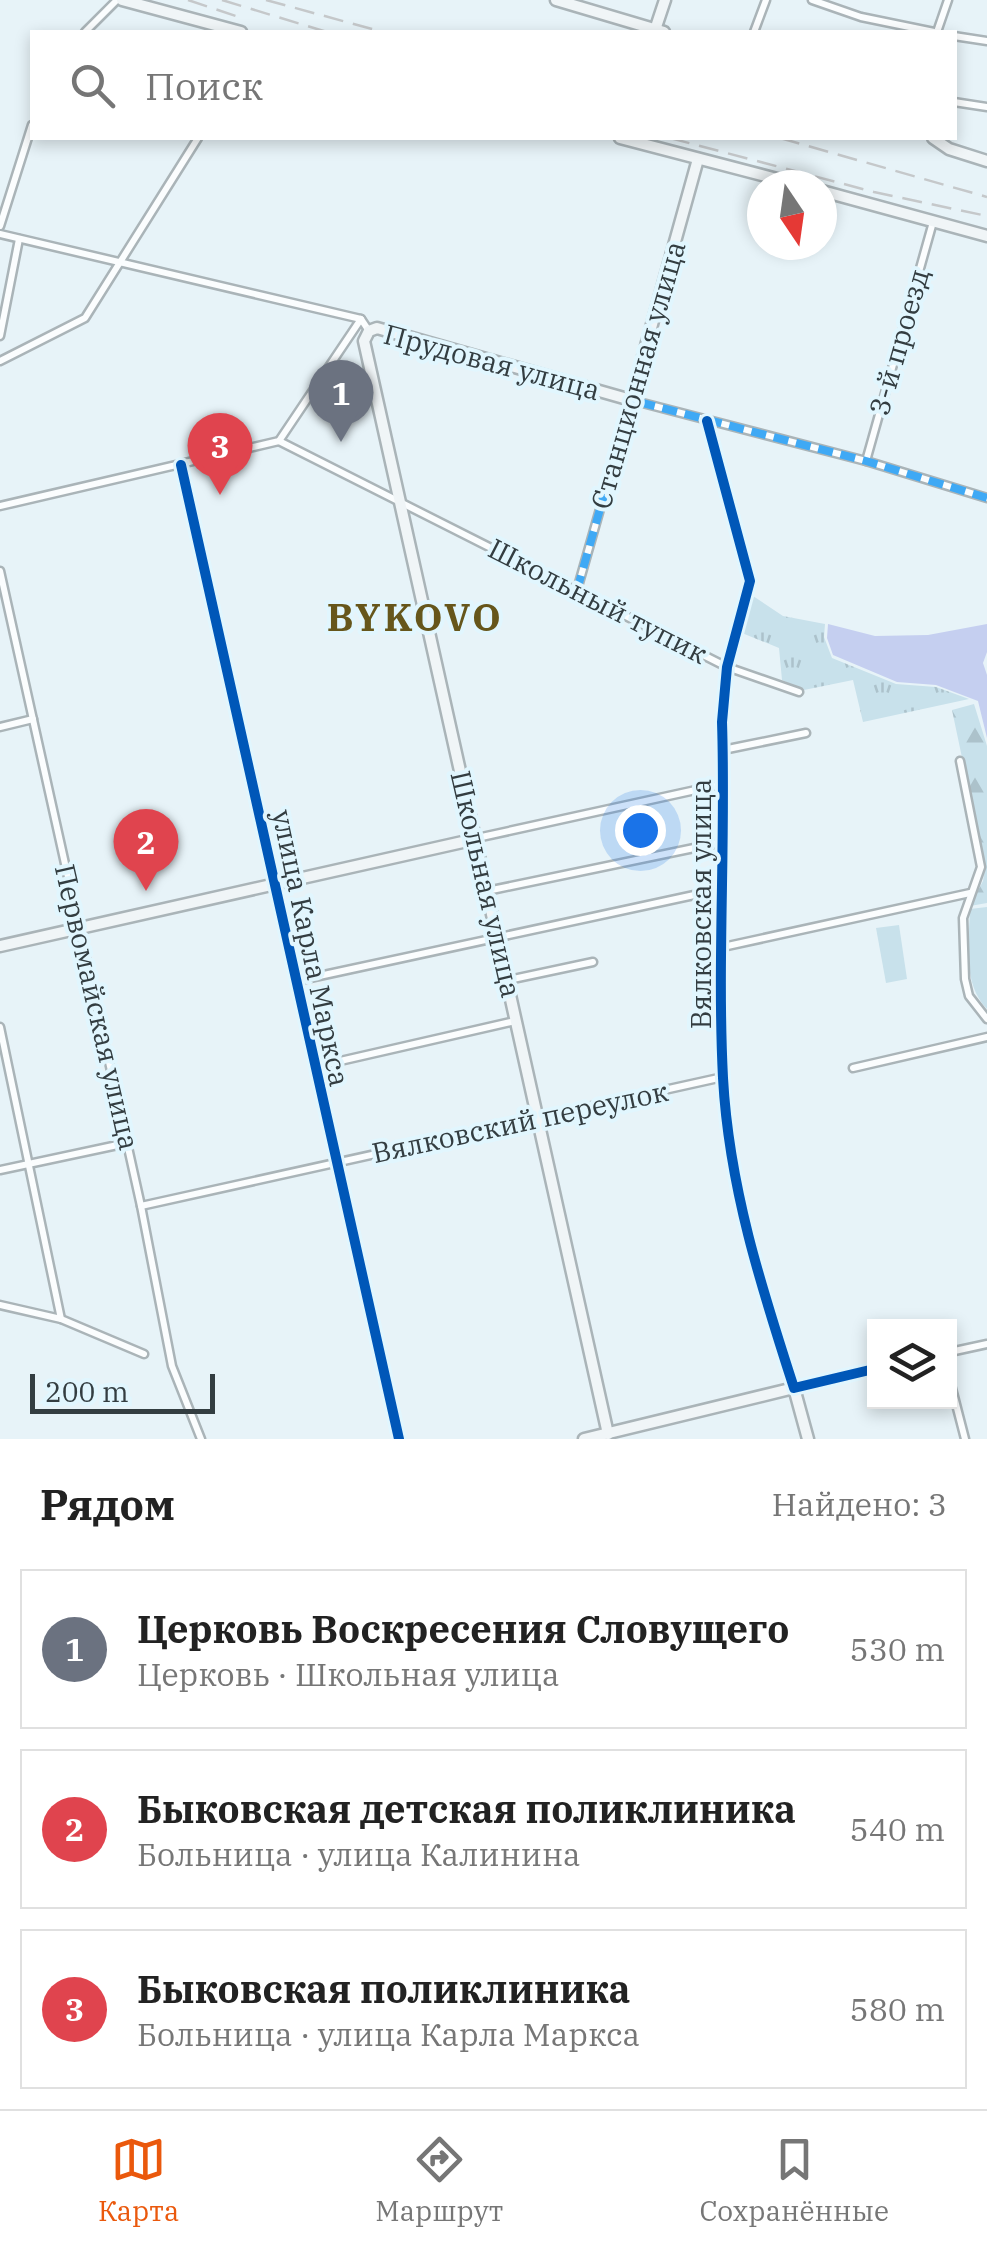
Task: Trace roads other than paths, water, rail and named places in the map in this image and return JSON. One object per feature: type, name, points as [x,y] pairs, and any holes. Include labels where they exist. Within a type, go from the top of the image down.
[{"type":"main road","points":[[120,0],[233,30]]},
{"type":"main road","points":[[556,0],[656,30]]},
{"type":"main road","points":[[659,30],[665,0]]},
{"type":"main road","points":[[627,140],[747,172]]},
{"type":"main road","points":[[936,140],[949,149],[987,161]]},
{"type":"main road","name":"Станционная улица","points":[[631,400],[698,160]]},
{"type":"main road","points":[[837,195],[987,236]]},
{"type":"main road","name":"Прудовая улица","points":[[369,330],[377,328],[631,400]]},
{"type":"main road","name":"Школьная улица","points":[[369,330],[364,341],[608,1436]]},
{"type":"main road","points":[[0,946],[476,839]]},
{"type":"main road","points":[[584,1439],[794,1388]]},
{"type":"main road","name":"Вялковская улица","points":[[794,1388],[808,1439]]},
{"type":"street","points":[[87,30],[120,0]]},
{"type":"street","points":[[755,30],[766,0]]},
{"type":"street","points":[[812,0],[874,20],[926,30]]},
{"type":"street","points":[[937,30],[948,0]]},
{"type":"street","points":[[957,36],[987,41]]},
{"type":"street","points":[[957,102],[987,107]]},
{"type":"street","points":[[0,226],[30,131]]},
{"type":"street","points":[[0,360],[84,318],[197,140]]},
{"type":"street","name":"3-й проезд","points":[[866,461],[933,222]]},
{"type":"street","name":"Прудовая улица","points":[[0,234],[361,319],[369,330]]},
{"type":"street","points":[[0,336],[19,238]]},
{"type":"street","points":[[0,506],[278,440],[361,319]]},
{"type":"street","name":"Прудовая улица","points":[[631,400],[866,461],[987,498]]},
{"type":"street","name":"Станционная улица","points":[[576,590],[631,400]]},
{"type":"street","name":"Вялковская улица","points":[[707,421],[750,581],[726,667],[723,1077],[751,1256],[794,1388]]},
{"type":"street","name":"Школьный тупик","points":[[278,440],[726,667],[800,692]]},
{"type":"street","name":"улица Карла Маркса","points":[[180,466],[399,1439]]},
{"type":"street","name":"Первомайская улица","points":[[0,571],[141,1206],[172,1366],[202,1439]]},
{"type":"street","points":[[0,727],[33,719]]},
{"type":"street","points":[[723,750],[806,733]]},
{"type":"street","points":[[960,761],[981,867],[963,918],[964,979],[968,996],[987,1019]]},
{"type":"street","points":[[476,839],[724,784]]},
{"type":"street","points":[[488,890],[723,842]]},
{"type":"street","points":[[296,981],[722,889]]},
{"type":"street","points":[[723,947],[970,893]]},
{"type":"street","points":[[508,980],[593,962]]},
{"type":"street","points":[[314,1067],[517,1020]]},
{"type":"street","points":[[0,1027],[61,1319]]},
{"type":"street","points":[[853,1068],[987,1037]]},
{"type":"street","name":"Вялковский переулок","points":[[141,1206],[723,1077]]},
{"type":"street","points":[[0,1170],[127,1143]]},
{"type":"street","points":[[0,1305],[61,1319],[144,1354]]},
{"type":"street","points":[[957,1350],[987,1344]]},
{"type":"street","points":[[794,1388],[867,1371]]},
{"type":"street","points":[[957,1408],[965,1439]]},
{"type":"water","points":[[828,624],[875,636],[928,635],[987,624],[983,663],[987,675],[987,738],[978,701],[936,685],[897,682],[833,655],[827,638]]},
{"type":"railway","points":[[188,0],[236,16]]},
{"type":"railway","points":[[222,0],[320,30]]},
{"type":"railway","points":[[266,0],[376,30]]},
{"type":"railway","points":[[678,140],[874,192],[987,216]]},
{"type":"railway","points":[[787,140],[987,197]]},
{"type":"place","name":"Церковь Воскресения Словущего","points":[[341,442]]},
{"type":"place","name":"Быковская поликлиника","points":[[220,495]]},
{"type":"place","name":"Быковская детская поликлиника","points":[[146,891]]},
{"type":"district","name":"BYKOVO","points":[[415,618]]}]
